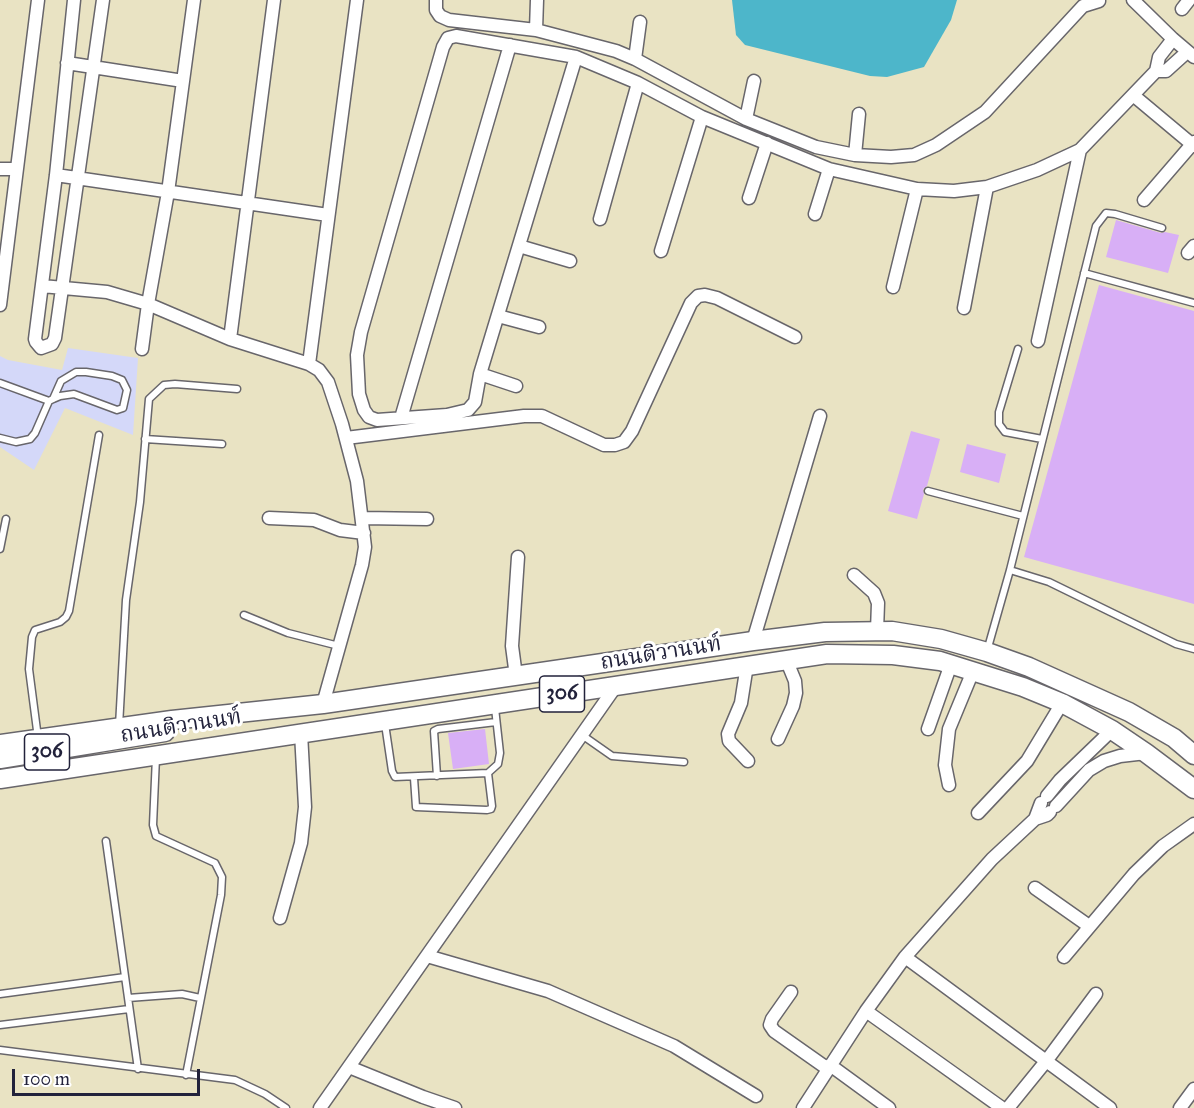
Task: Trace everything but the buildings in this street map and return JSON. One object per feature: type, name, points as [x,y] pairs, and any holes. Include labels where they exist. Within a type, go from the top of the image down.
[{"type":"main road","name":"ถนนติวานนท์","points":[[0,744],[119,727],[323,704],[753,641],[825,632],[892,631],[941,639],[987,652],[1048,675],[1129,712],[1174,738],[1194,755]]},
{"type":"main road","name":"ถนนติวานนท์","points":[[0,779],[385,720],[495,713],[616,686],[827,654],[893,655],[951,664],[1023,687],[1062,703],[1112,730],[1194,789]]},
{"type":"main road","name":"306","points":[[0,759],[94,745],[323,704]]},
{"type":"street","points":[[0,306],[38,0]]},
{"type":"street","points":[[74,0],[56,175],[35,339],[41,348],[49,347],[55,338],[103,0]]},
{"type":"street","points":[[142,349],[168,192],[194,0]]},
{"type":"street","points":[[230,339],[274,0]]},
{"type":"street","points":[[309,364],[357,0]]},
{"type":"street","points":[[436,0],[436,10],[440,16],[449,20],[536,30],[615,51],[635,59],[746,119],[816,147],[855,155],[891,157],[914,155],[936,145],[985,112],[1084,3],[1099,1]]},
{"type":"street","points":[[536,30],[537,0]]},
{"type":"street","points":[[1133,0],[1190,54],[1166,71],[1156,71]]},
{"type":"street","points":[[635,59],[640,22]]},
{"type":"street","points":[[576,57],[480,374],[475,402],[468,410],[447,415],[377,420],[369,417],[359,394],[357,355],[361,332],[443,47],[448,38],[456,36],[576,57],[638,83],[702,117],[829,169],[917,189],[954,190],[987,187],[1037,170],[1080,150],[1156,71],[1159,57],[1173,39]]},
{"type":"street","points":[[401,418],[510,45]]},
{"type":"street","points":[[67,63],[183,81]]},
{"type":"street","points":[[746,119],[754,81]]},
{"type":"street","points":[[600,219],[638,83]]},
{"type":"street","points":[[1133,94],[1193,144],[1144,200]]},
{"type":"street","points":[[855,155],[860,114]]},
{"type":"street","points":[[661,251],[702,117]]},
{"type":"street","points":[[749,198],[767,143]]},
{"type":"street","points":[[1038,341],[1080,150]]},
{"type":"street","points":[[0,169],[17,169]]},
{"type":"street","points":[[815,214],[829,169]]},
{"type":"street","points":[[56,175],[328,215]]},
{"type":"street","points":[[964,308],[987,187]]},
{"type":"street","points":[[893,287],[917,189]]},
{"type":"street","points":[[519,246],[570,261]]},
{"type":"street","points":[[42,286],[107,292],[148,304],[230,339],[309,364],[319,370],[328,382],[357,481],[365,547],[323,704]]},
{"type":"street","points":[[346,438],[524,416],[542,416],[604,445],[615,445],[624,442],[632,431],[691,303],[698,296],[717,298],[795,337]]},
{"type":"street","points":[[498,315],[539,327]]},
{"type":"street","points":[[480,374],[516,386]]},
{"type":"street","points":[[753,641],[820,416]]},
{"type":"street","points":[[269,518],[314,520],[339,530],[364,533]]},
{"type":"street","points":[[363,518],[427,519]]},
{"type":"street","points":[[516,676],[512,646],[518,557]]},
{"type":"street","points":[[854,575],[874,592],[878,603],[877,631]]},
{"type":"street","points":[[778,739],[793,706],[796,693],[795,681],[786,659]]},
{"type":"street","points":[[928,729],[951,664]]},
{"type":"street","points":[[747,665],[741,703],[728,734],[729,741],[748,760]]},
{"type":"street","points":[[948,785],[945,765],[949,729],[973,671]]},
{"type":"street","points":[[320,1108],[616,686]]},
{"type":"street","points":[[978,813],[1027,761],[1062,703]]},
{"type":"street","points":[[1035,819],[1044,800],[1066,774],[1112,730]]},
{"type":"street","points":[[280,918],[301,843],[305,807],[302,733]]},
{"type":"street","points":[[803,1108],[866,1011],[905,957],[984,867],[1035,819],[1053,809],[1089,770],[1104,761],[1120,756],[1146,753]]},
{"type":"street","points":[[1066,774],[1076,784]]},
{"type":"street","points":[[1064,957],[1149,859],[1194,824]]},
{"type":"street","points":[[1035,888],[1089,926]]},
{"type":"street","points":[[427,956],[548,991],[674,1046],[756,1096]]},
{"type":"street","points":[[905,957],[1047,1060],[1096,1104],[1110,1108]]},
{"type":"street","points":[[791,992],[772,1019],[770,1025],[774,1031],[890,1108]]},
{"type":"street","points":[[1008,1108],[1096,994]]},
{"type":"street","points":[[866,1011],[1002,1108]]},
{"type":"street","points":[[349,1067],[455,1108]]},
{"type":"street","points":[[1180,1108],[1194,1089]]},
{"type":"lane","points":[[987,652],[1010,570],[1096,226],[1106,213],[1162,228]]},
{"type":"lane","points":[[1084,273],[1194,303]]},
{"type":"lane","points":[[1018,349],[999,412],[999,424],[1005,432],[1042,440]]},
{"type":"lane","points":[[0,383],[51,400],[74,394],[117,410],[123,408],[127,390],[122,380],[112,376],[76,372],[61,381],[51,400],[34,433],[30,439],[16,442],[0,438]]},
{"type":"lane","points":[[119,727],[126,600],[140,502],[150,399],[164,385],[237,389]]},
{"type":"lane","points":[[38,738],[29,669],[32,637],[35,630],[60,622],[69,610],[99,435]]},
{"type":"lane","points":[[145,440],[222,444]]},
{"type":"lane","points":[[928,491],[1023,516]]},
{"type":"lane","points":[[0,549],[6,519]]},
{"type":"lane","points":[[1010,570],[1049,582],[1176,644],[1194,649]]},
{"type":"lane","points":[[244,615],[288,633],[339,646]]},
{"type":"lane","points":[[385,720],[393,775],[399,778],[414,777],[437,776],[488,773],[498,764],[500,753],[495,713],[434,731],[437,776]]},
{"type":"lane","points":[[582,735],[612,756],[684,762]]},
{"type":"lane","points":[[156,756],[153,825],[156,836],[215,863],[222,877],[221,895],[186,1076]]},
{"type":"lane","points":[[414,777],[416,807],[487,810],[492,806],[488,773]]},
{"type":"lane","points":[[106,842],[138,1069]]},
{"type":"lane","points":[[0,994],[125,977]]},
{"type":"lane","points":[[128,998],[182,994],[200,998]]},
{"type":"lane","points":[[0,1025],[129,1009]]},
{"type":"lane","points":[[0,1050],[186,1076],[236,1080],[265,1094],[285,1108]]},
{"type":"shaded area","points":[[68,348],[138,358],[133,435],[65,408],[34,470],[0,447],[0,356],[8,360],[62,370]]},
{"type":"water","points":[[732,0],[957,0],[951,20],[924,67],[887,77],[870,76],[745,45],[736,35]]}]
